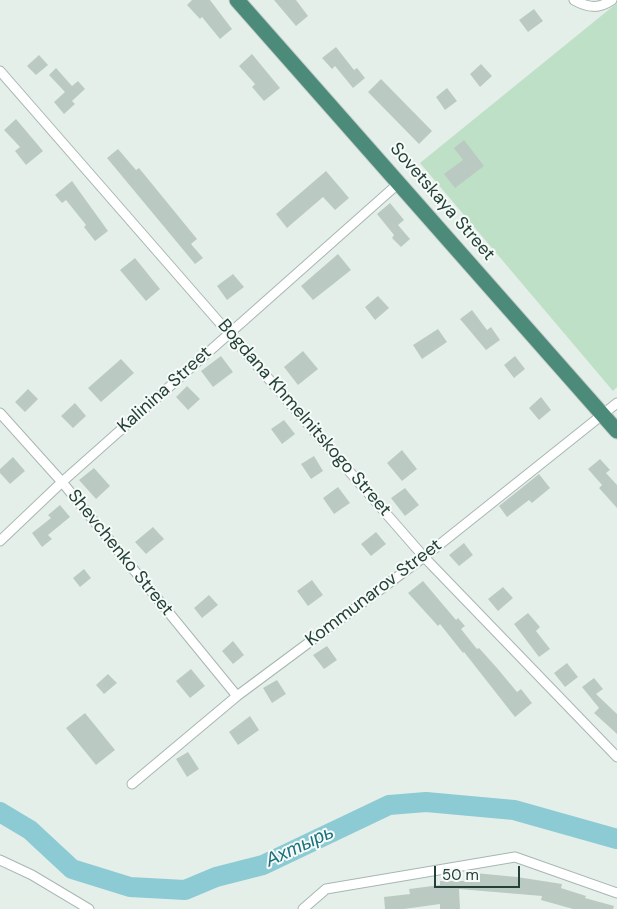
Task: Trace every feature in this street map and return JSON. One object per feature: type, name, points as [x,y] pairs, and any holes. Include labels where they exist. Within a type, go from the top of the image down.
[{"type":"highway","name":"Sovetskaya Street","points":[[237,0],[400,182],[617,431]]},
{"type":"street","points":[[575,1],[591,7],[604,6],[612,0]]},
{"type":"street","name":"Bogdana Khmelnitskogo Street","points":[[0,71],[230,332],[424,557],[617,757]]},
{"type":"street","name":"Kalinina Street","points":[[0,541],[62,482],[400,182]]},
{"type":"street","name":"Kommunarov Street","points":[[132,784],[236,696],[424,557],[617,402]]},
{"type":"street","name":"Shevchenko Street","points":[[0,413],[62,482],[236,696]]},
{"type":"street","points":[[303,909],[326,889],[515,857],[617,893]]},
{"type":"street","points":[[0,860],[32,875],[89,909]]},
{"type":"green space","points":[[617,3],[617,387],[613,391],[420,163]]},
{"type":"building","points":[[192,0],[210,0],[232,29],[220,39],[202,17],[200,19],[187,5]]},
{"type":"building","points":[[274,0],[296,0],[308,16],[296,26]]},
{"type":"building","points":[[534,9],[543,21],[528,32],[519,20]]},
{"type":"building","points":[[336,47],[354,70],[357,68],[365,78],[353,88],[335,66],[332,69],[322,58]]},
{"type":"building","points":[[252,54],[280,88],[264,101],[252,87],[255,84],[239,66]]},
{"type":"building","points":[[39,55],[48,65],[36,75],[27,66]]},
{"type":"building","points":[[481,64],[492,76],[480,87],[470,74]]},
{"type":"building","points":[[56,68],[72,86],[78,81],[85,89],[72,101],[75,104],[64,114],[54,102],[65,92],[49,75]]},
{"type":"building","points":[[381,79],[432,131],[419,144],[368,92]]},
{"type":"building","points":[[447,88],[457,101],[445,110],[436,97]]},
{"type":"building","points":[[16,119],[43,151],[26,165],[15,151],[20,147],[4,130]]},
{"type":"building","points":[[464,140],[484,166],[455,188],[444,174],[463,160],[454,148]]},
{"type":"building","points":[[118,149],[136,170],[139,168],[197,239],[191,244],[203,258],[195,264],[107,158]]},
{"type":"building","points":[[326,171],[349,198],[335,210],[323,197],[287,228],[276,214]]},
{"type":"building","points":[[72,181],[108,231],[95,241],[84,227],[86,225],[66,200],[62,203],[55,195]]},
{"type":"building","points":[[390,203],[404,220],[398,225],[410,239],[401,247],[392,238],[394,235],[377,214]]},
{"type":"building","points":[[338,254],[351,270],[313,300],[301,286]]},
{"type":"building","points":[[135,258],[160,289],[146,301],[120,270]]},
{"type":"building","points":[[233,274],[244,287],[227,300],[217,286]]},
{"type":"building","points":[[378,296],[389,308],[375,320],[365,307]]},
{"type":"building","points":[[472,310],[487,330],[491,327],[500,340],[486,350],[460,319]]},
{"type":"building","points":[[438,329],[447,342],[422,359],[413,345]]},
{"type":"building","points":[[303,351],[318,369],[298,385],[284,367]]},
{"type":"building","points":[[221,356],[233,372],[213,387],[201,371]]},
{"type":"building","points":[[515,356],[525,369],[514,378],[504,365]]},
{"type":"building","points":[[121,359],[134,373],[101,402],[88,388]]},
{"type":"building","points":[[187,386],[200,399],[188,410],[176,397]]},
{"type":"building","points":[[28,389],[38,399],[25,412],[15,402]]},
{"type":"building","points":[[541,397],[551,410],[539,420],[529,408]]},
{"type":"building","points":[[75,403],[86,416],[73,428],[61,416]]},
{"type":"building","points":[[284,420],[295,434],[282,444],[271,429]]},
{"type":"building","points":[[402,450],[417,469],[402,481],[387,463]]},
{"type":"building","points":[[314,456],[323,471],[311,479],[301,464]]},
{"type":"building","points":[[13,457],[25,471],[10,484],[0,473],[0,469]]},
{"type":"building","points":[[600,459],[610,470],[606,473],[617,485],[617,508],[599,488],[602,485],[588,469]]},
{"type":"building","points":[[94,468],[110,486],[96,499],[79,480]]},
{"type":"building","points":[[539,474],[550,488],[532,503],[529,500],[507,517],[499,506]]},
{"type":"building","points":[[338,487],[350,503],[334,514],[323,498]]},
{"type":"building","points":[[405,488],[419,505],[405,516],[391,498]]},
{"type":"building","points":[[60,505],[70,517],[48,535],[52,539],[42,547],[32,533],[51,518],[48,515]]},
{"type":"building","points":[[153,527],[164,539],[146,554],[135,542]]},
{"type":"building","points":[[376,532],[386,544],[371,556],[361,544]]},
{"type":"building","points":[[464,543],[473,555],[459,566],[449,555]]},
{"type":"building","points":[[84,569],[91,578],[80,587],[73,578]]},
{"type":"building","points":[[312,580],[323,595],[308,606],[297,591]]},
{"type":"building","points":[[423,581],[456,620],[458,618],[465,626],[461,629],[477,649],[479,648],[517,692],[521,689],[532,703],[515,717],[440,624],[438,626],[408,593]]},
{"type":"building","points":[[503,587],[513,598],[498,611],[488,599]]},
{"type":"building","points":[[209,595],[218,605],[202,618],[194,608]]},
{"type":"building","points":[[528,613],[540,627],[536,631],[550,649],[539,657],[514,624]]},
{"type":"building","points":[[233,641],[244,655],[233,664],[222,651]]},
{"type":"building","points":[[327,646],[337,660],[324,669],[313,655]]},
{"type":"building","points":[[567,663],[578,677],[565,687],[554,673]]},
{"type":"building","points":[[191,669],[205,686],[190,698],[176,681]]},
{"type":"building","points":[[108,674],[117,683],[104,694],[96,685]]},
{"type":"building","points":[[594,678],[603,689],[596,694],[617,714],[617,734],[594,713],[599,708],[582,687]]},
{"type":"building","points":[[277,680],[286,694],[272,703],[263,688]]},
{"type":"building","points":[[85,713],[115,750],[96,765],[66,728]]},
{"type":"building","points":[[250,716],[259,730],[238,745],[229,732]]},
{"type":"building","points":[[188,752],[199,769],[187,777],[176,759]]},
{"type":"building","points":[[475,873],[562,884],[561,888],[586,896],[585,898],[614,906],[613,909],[573,909],[541,900],[542,896],[459,889],[460,909],[440,909],[440,904],[404,909],[385,909],[384,897],[410,894],[409,889],[440,885],[440,881],[475,881]]},
{"type":"waterway","name":"Ахтырь","points":[[0,812],[30,830],[72,869],[130,887],[185,890],[216,877],[263,865],[389,805],[426,802],[514,810],[617,839]]}]
